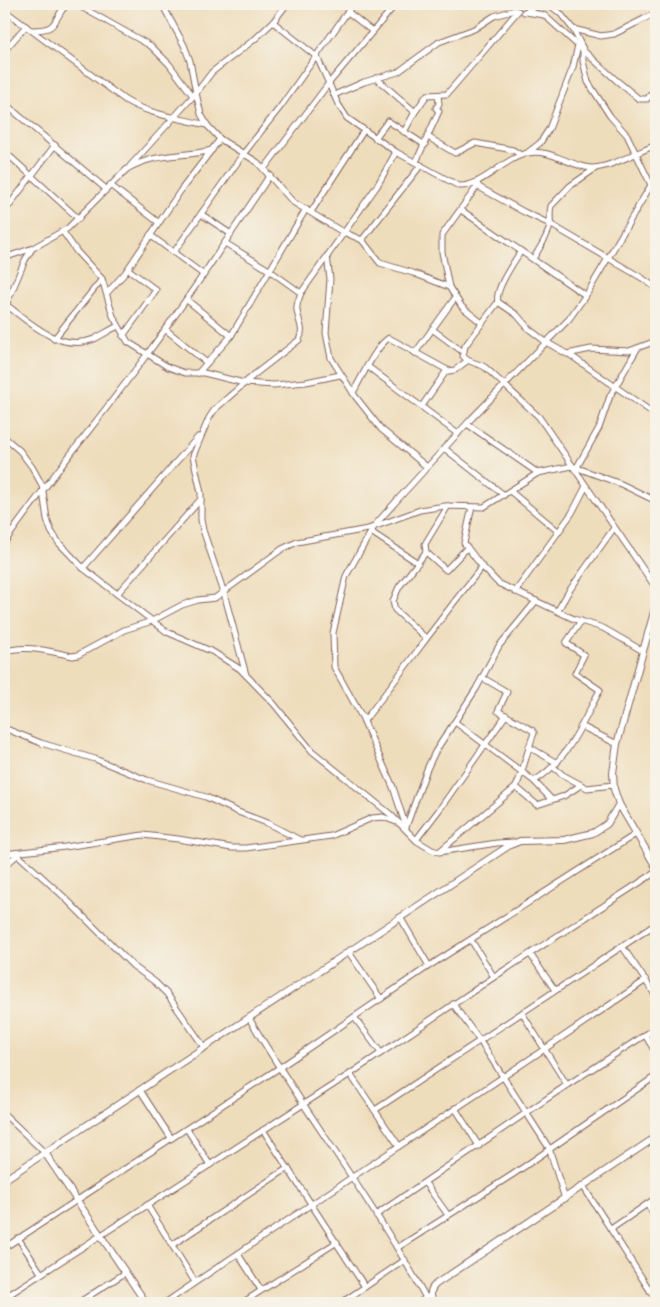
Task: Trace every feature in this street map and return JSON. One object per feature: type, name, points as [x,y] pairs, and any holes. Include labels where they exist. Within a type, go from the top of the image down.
[{"type":"street","points":[[32,30],[50,28],[67,4]]},
{"type":"street","points":[[76,4],[150,46],[169,64],[194,95]]},
{"type":"street","points":[[162,4],[187,53],[192,69],[194,95],[201,114],[207,125],[220,139],[244,153],[264,169],[288,198],[343,232],[362,240],[380,263],[413,273],[449,288]]},
{"type":"street","points":[[4,258],[33,248],[63,232],[79,219],[194,95],[212,72],[255,39],[288,4]]},
{"type":"street","points":[[174,252],[244,153],[282,106],[317,57],[348,12],[351,4]]},
{"type":"street","points":[[264,169],[329,83],[396,4]]},
{"type":"street","points":[[508,4],[519,11],[544,16],[640,99],[647,99],[656,88]]},
{"type":"street","points":[[334,96],[352,86],[398,72],[439,42],[474,29],[494,16],[544,4],[560,13],[573,29],[583,50],[583,61],[588,82],[610,116],[627,135],[651,186],[656,191]]},
{"type":"street","points":[[4,10],[125,100],[146,111],[207,125]]},
{"type":"street","points":[[404,132],[427,95],[447,94],[519,11]]},
{"type":"street","points":[[348,12],[372,31]]},
{"type":"street","points":[[573,29],[601,36],[614,34],[656,13]]},
{"type":"street","points":[[273,22],[317,57],[334,96],[347,118],[396,152],[461,186],[482,178],[540,143],[549,129],[573,67],[578,45]]},
{"type":"street","points":[[4,51],[26,26]]},
{"type":"street","points":[[376,78],[415,112]]},
{"type":"street","points":[[362,240],[418,164],[439,111],[436,108],[439,104],[438,95]]},
{"type":"street","points":[[4,103],[108,187],[158,222]]},
{"type":"street","points":[[375,138],[388,121],[425,144]]},
{"type":"street","points":[[198,373],[230,336],[269,270],[364,130]]},
{"type":"street","points":[[428,137],[455,153],[475,143],[524,154],[543,154],[582,166],[597,167],[611,164],[656,145]]},
{"type":"street","points":[[107,293],[128,269],[158,222],[220,139]]},
{"type":"street","points":[[4,212],[55,145]]},
{"type":"street","points":[[127,169],[153,158],[191,155],[212,150]]},
{"type":"street","points":[[4,151],[79,219]]},
{"type":"street","points":[[246,676],[224,593],[203,530],[201,498],[193,456],[201,434],[215,409],[244,383],[299,340],[302,326],[297,308],[302,293],[377,186],[396,152]]},
{"type":"street","points":[[533,259],[548,232],[550,210],[555,201],[577,180],[597,167]]},
{"type":"street","points":[[4,543],[43,488],[187,300],[270,175]]},
{"type":"street","points":[[482,178],[445,230],[441,242],[449,288],[462,307],[482,323]]},
{"type":"street","points":[[477,186],[550,224],[656,288]]},
{"type":"street","points":[[406,828],[393,787],[364,721],[334,667],[333,633],[346,576],[375,526],[427,466],[567,321],[585,295],[651,186]]},
{"type":"street","points":[[4,198],[11,204]]},
{"type":"street","points":[[461,210],[585,295]]},
{"type":"street","points":[[201,214],[231,234]]},
{"type":"street","points":[[63,232],[77,252],[102,279],[113,316],[124,336],[135,348],[161,364],[185,373],[198,373],[244,383],[287,385],[340,375]]},
{"type":"street","points":[[150,235],[204,275]]},
{"type":"street","points":[[225,243],[302,293]]},
{"type":"street","points":[[33,248],[25,260],[4,306],[54,339],[64,342],[88,340],[118,326]]},
{"type":"street","points":[[463,352],[465,346],[498,302],[497,295],[506,275],[521,251]]},
{"type":"street","points":[[327,256],[330,278],[327,342],[331,358],[353,393],[389,436],[427,466]]},
{"type":"street","points":[[124,336],[156,290],[128,269]]},
{"type":"street","points":[[54,339],[102,279]]},
{"type":"street","points":[[415,353],[455,298]]},
{"type":"street","points":[[187,300],[230,336]]},
{"type":"street","points":[[498,302],[514,313],[529,329],[546,342],[570,355],[656,415]]},
{"type":"street","points":[[165,329],[207,363]]},
{"type":"street","points":[[432,329],[463,352],[467,361],[483,366],[539,417],[656,588]]},
{"type":"street","points":[[353,393],[367,366],[383,342],[389,338],[447,370],[454,370],[467,361]]},
{"type":"street","points":[[570,355],[587,349],[625,351],[656,341]]},
{"type":"street","points":[[574,467],[599,428],[615,386],[638,348]]},
{"type":"street","points":[[367,366],[458,434]]},
{"type":"street","points":[[422,406],[447,370]]},
{"type":"street","points":[[467,424],[538,473]]},
{"type":"street","points":[[83,568],[201,434]]},
{"type":"street","points":[[4,437],[20,451],[32,467],[43,488],[47,519],[51,531],[59,543],[83,568],[176,637],[213,652],[240,669],[274,704],[312,751],[390,814],[416,840],[432,850],[439,852],[497,843],[564,840],[594,833],[607,824],[619,804]]},
{"type":"street","points":[[444,448],[504,495]]},
{"type":"street","points":[[4,652],[26,649],[73,656],[78,655],[124,630],[152,621],[191,601],[215,598],[282,549],[306,540],[368,529],[414,511],[448,506],[484,507],[538,473],[574,467],[621,484],[656,501]]},
{"type":"street","points":[[515,592],[572,513],[586,486]]},
{"type":"street","points":[[510,491],[559,532]]},
{"type":"street","points":[[117,594],[201,498]]},
{"type":"street","points":[[448,506],[425,544],[426,552],[446,570],[467,548]]},
{"type":"street","points":[[472,507],[463,542],[482,567],[498,583],[581,621],[603,628],[643,651]]},
{"type":"street","points":[[558,610],[569,591],[614,528]]},
{"type":"street","points":[[371,532],[418,563]]},
{"type":"street","points":[[426,552],[394,595],[393,606],[426,638]]},
{"type":"street","points":[[364,721],[482,567]]},
{"type":"street","points":[[406,828],[435,752],[483,678],[503,641],[536,601]]},
{"type":"street","points":[[656,605],[617,744],[613,785],[619,804],[656,867]]},
{"type":"street","points":[[534,781],[548,772],[566,752],[600,689],[575,673],[584,655],[566,643],[581,621]]},
{"type":"street","points":[[439,852],[516,787],[522,774],[529,747],[533,731],[498,710],[507,692],[483,678]]},
{"type":"street","points":[[416,840],[486,746],[506,715]]},
{"type":"street","points":[[455,722],[522,774],[534,781],[551,799]]},
{"type":"street","points":[[581,726],[617,744]]},
{"type":"street","points":[[4,728],[41,744],[95,759],[147,780],[206,797],[267,823],[300,840]]},
{"type":"street","points":[[529,747],[581,786],[589,789],[613,785]]},
{"type":"street","points":[[516,787],[536,805],[564,796],[581,786]]},
{"type":"street","points":[[4,854],[65,847],[136,835],[178,838],[238,849],[337,835],[377,817],[399,823]]},
{"type":"street","points":[[4,1248],[279,1068],[429,966],[636,834]]},
{"type":"street","points":[[4,1180],[249,1018],[348,950],[514,842]]},
{"type":"street","points":[[4,866],[20,853]]},
{"type":"street","points":[[20,853],[133,966],[167,994],[204,1048]]},
{"type":"street","points":[[4,1298],[350,1074],[453,1004],[656,872]]},
{"type":"street","points":[[400,917],[429,966]]},
{"type":"street","points":[[375,1110],[656,924]]},
{"type":"street","points":[[471,940],[494,977]]},
{"type":"street","points":[[622,946],[656,996]]},
{"type":"street","points":[[348,950],[381,999]]},
{"type":"street","points":[[530,954],[555,990]]},
{"type":"street","points":[[165,1303],[455,1108],[544,1051],[646,980]]},
{"type":"street","points":[[453,1004],[480,1041],[549,1148],[565,1199]]},
{"type":"street","points":[[522,1013],[567,1085]]},
{"type":"street","points":[[354,1017],[381,1053]]},
{"type":"street","points":[[249,1018],[302,1104],[434,1303]]},
{"type":"street","points":[[376,1216],[567,1085],[656,1028]]},
{"type":"street","points":[[645,1036],[656,1053]]},
{"type":"street","points":[[350,1074],[399,1146]]},
{"type":"street","points":[[397,1248],[512,1175],[656,1076]]},
{"type":"street","points":[[140,1090],[171,1138]]},
{"type":"street","points":[[455,1108],[479,1146]]},
{"type":"street","points":[[4,1114],[45,1153],[146,1303]]},
{"type":"street","points":[[187,1129],[210,1165]]},
{"type":"street","points":[[263,1130],[365,1287]]},
{"type":"street","points":[[418,1303],[428,1296],[436,1284],[656,1137]]},
{"type":"street","points":[[172,1245],[288,1168]]},
{"type":"street","points":[[425,1183],[448,1216]]},
{"type":"street","points":[[583,1186],[656,1300]]},
{"type":"street","points":[[611,1229],[656,1198]]},
{"type":"street","points":[[647,1204],[656,1218]]},
{"type":"street","points":[[147,1206],[195,1282]]},
{"type":"street","points":[[18,1238],[41,1273]]},
{"type":"street","points":[[242,1303],[337,1242]]},
{"type":"street","points":[[238,1254],[261,1290]]},
{"type":"street","points":[[341,1303],[405,1260]]},
{"type":"street","points":[[78,1303],[125,1273]]}]
